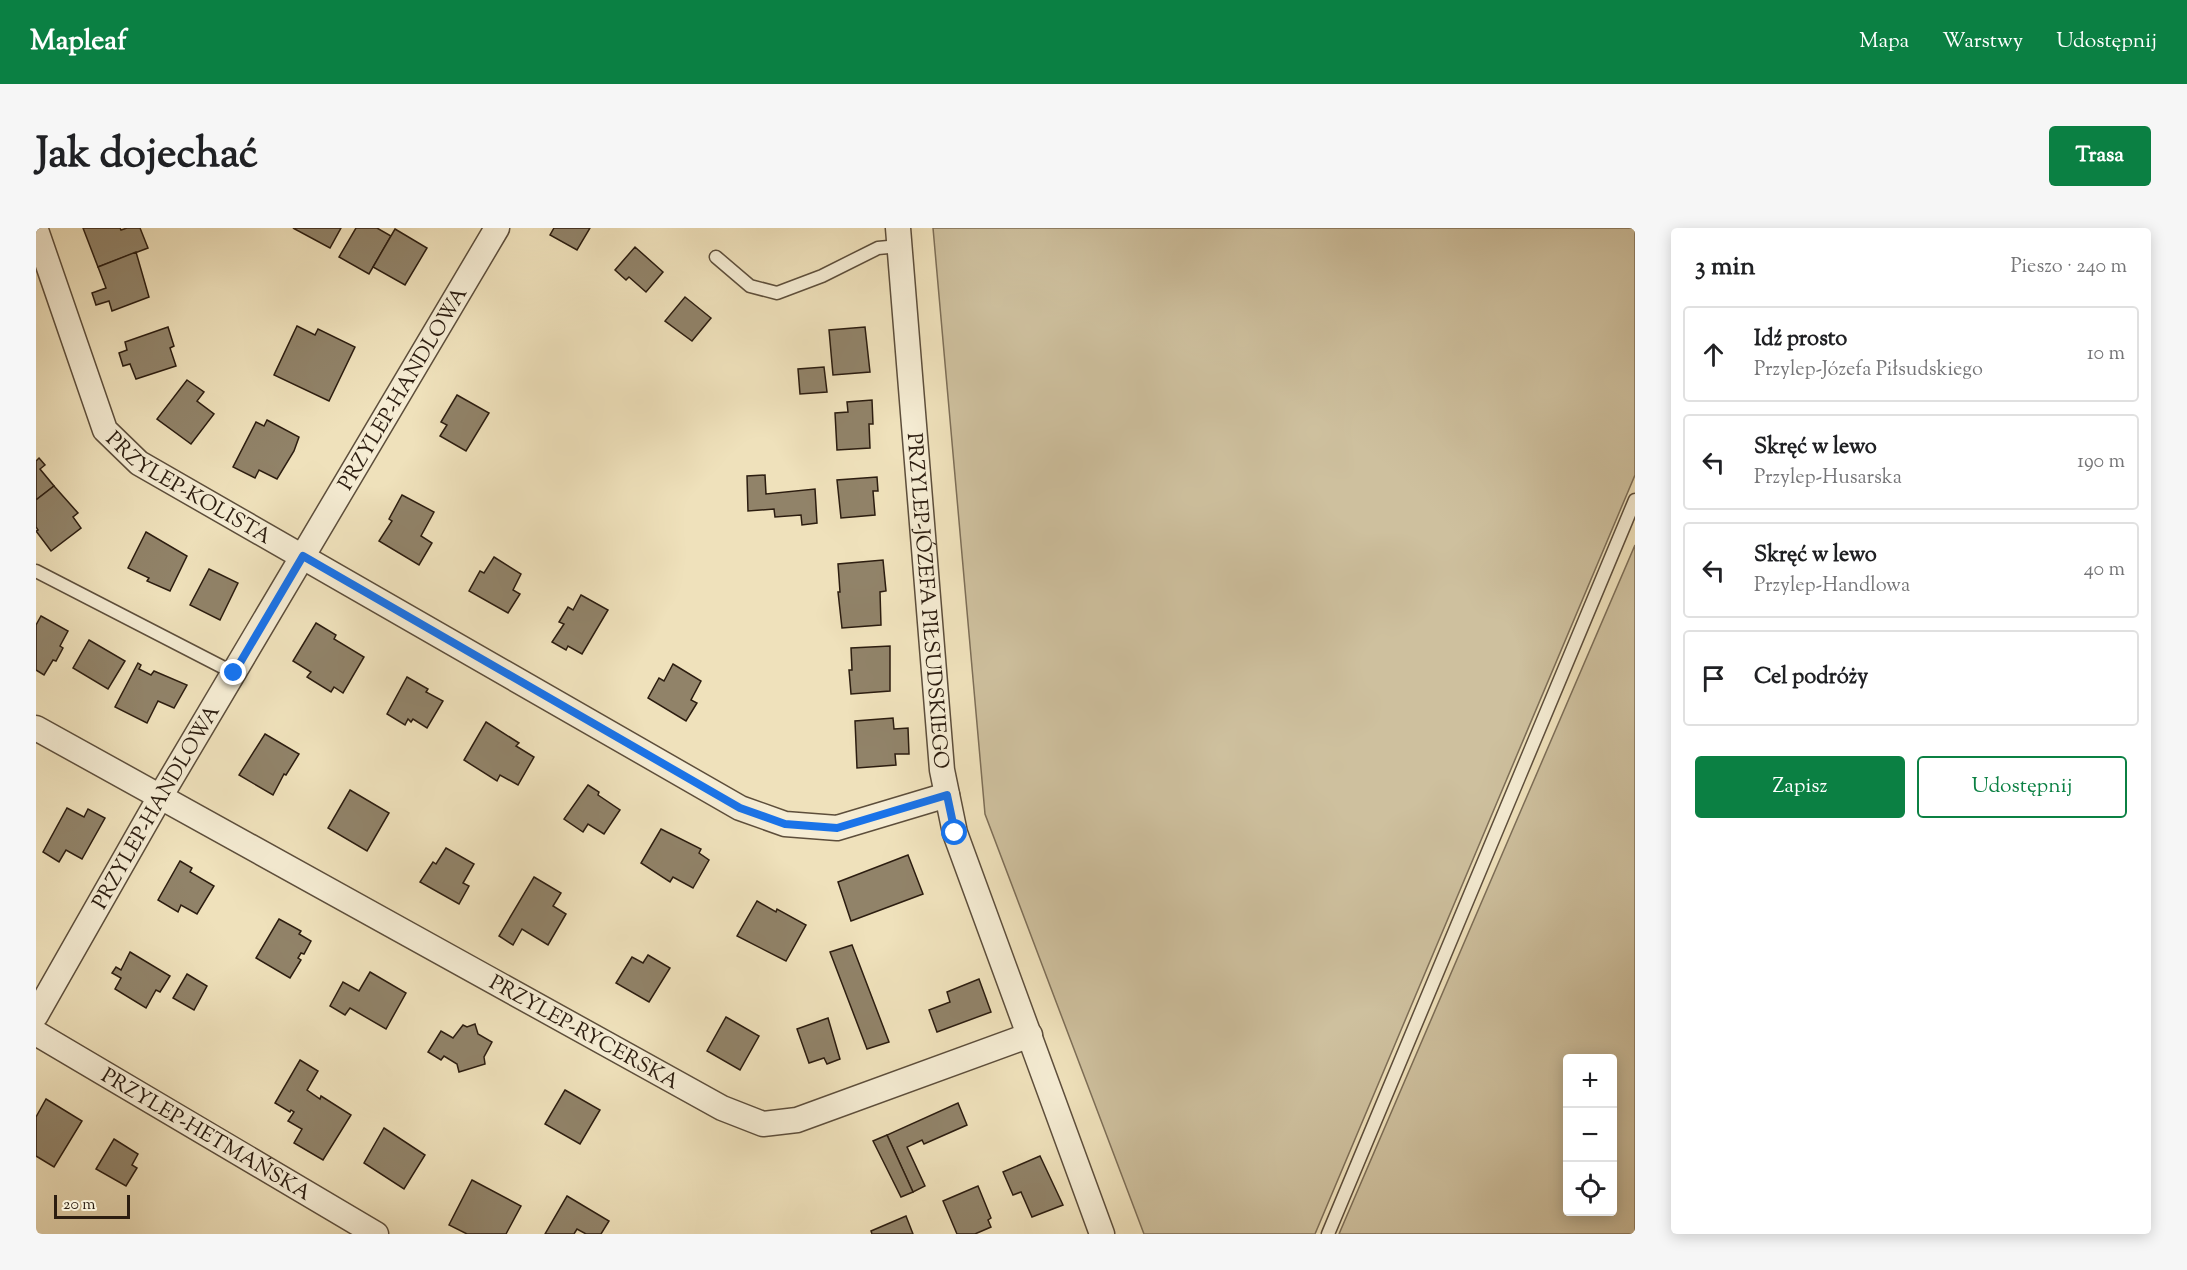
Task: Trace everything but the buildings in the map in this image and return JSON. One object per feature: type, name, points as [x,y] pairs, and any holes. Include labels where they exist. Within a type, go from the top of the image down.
[{"type":"street","name":"PRZYLEP-HANDLOWA","points":[[36,1014],[160,797],[497,228]]},
{"type":"street","name":"PRZYLEP-KOLISTA","points":[[36,230],[105,430],[139,463],[740,808],[785,824],[837,828],[947,795]]},
{"type":"street","name":"PRZYLEP-JÓZEFA PIŁSUDSKIEGO","points":[[898,237],[941,758],[947,795],[955,833],[1101,1233]]},
{"type":"street","name":"PRZYLEP-RYCERSKA","points":[[36,728],[722,1108],[763,1124],[797,1120],[1030,1035]]},
{"type":"street","name":"PRZYLEP-HETMAŃSKA","points":[[36,1033],[376,1234]]},
{"type":"lane","points":[[716,257],[750,286],[777,293],[822,276],[898,237]]},
{"type":"lane","points":[[1328,1234],[1635,500]]},
{"type":"lane","points":[[36,571],[234,673]]},
{"type":"shaded area","points":[[933,228],[1635,228],[1635,475],[1315,1234],[1144,1234],[985,814]]},
{"type":"shaded area","points":[[1635,545],[1635,1234],[1339,1234]]},
{"type":"route","points":[[234,673],[303,556],[740,808],[785,824],[837,828],[947,795],[955,833]]}]
